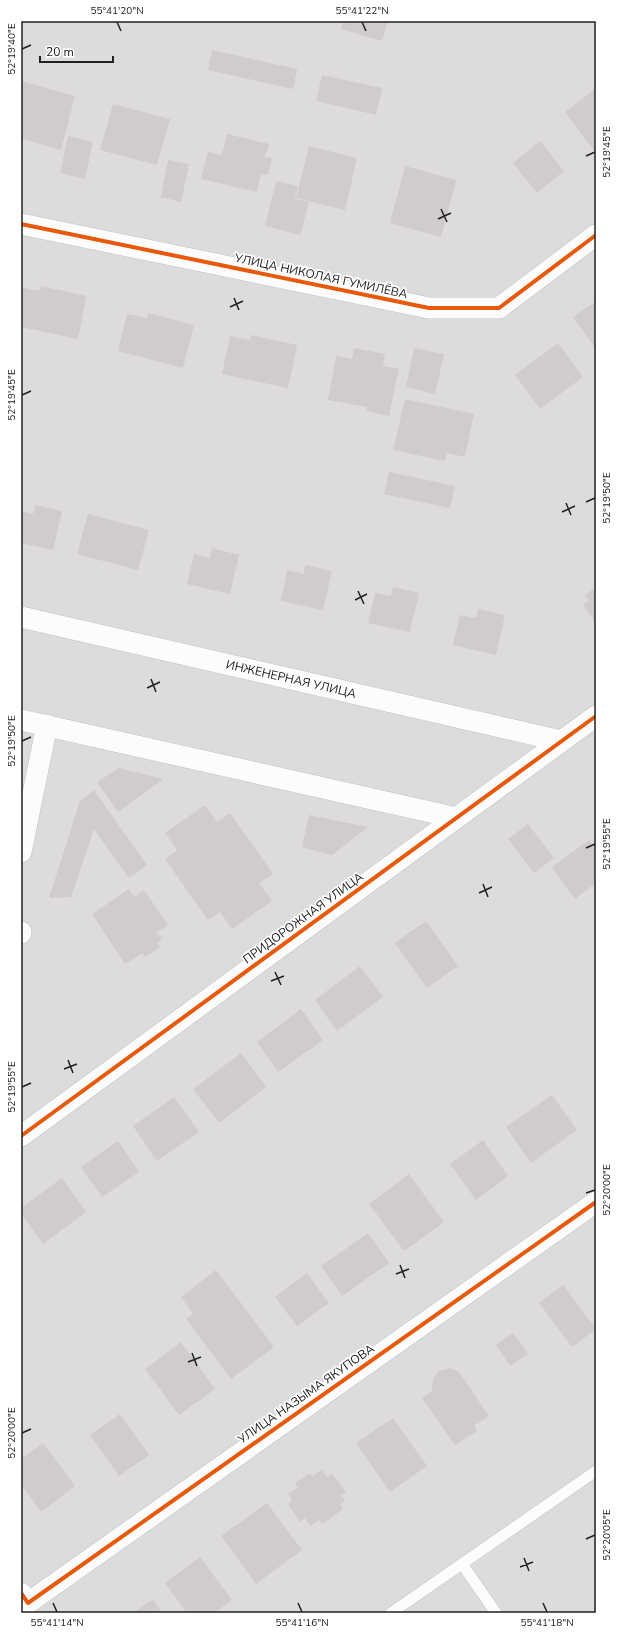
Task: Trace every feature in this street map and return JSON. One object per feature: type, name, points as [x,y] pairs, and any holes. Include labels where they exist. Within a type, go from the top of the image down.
[{"type":"street","name":"УЛИЦА НИКОЛАЯ ГУМИЛЁВА","points":[[21,224],[429,308],[499,308],[596,235]]},
{"type":"street","name":"ИНЖЕНЕРНАЯ УЛИЦА","points":[[21,617],[561,741]]},
{"type":"street","name":"ПРИДОРОЖНАЯ УЛИЦА","points":[[21,1136],[596,716]]},
{"type":"street","points":[[21,720],[457,818]]},
{"type":"street","points":[[21,852],[47,726]]},
{"type":"street","name":"УЛИЦА НАЗЫМА ЯКУПОВА","points":[[25,1598],[596,1202]]},
{"type":"lane","points":[[391,1613],[596,1472]]},
{"type":"lane","points":[[462,1564],[496,1613]]},
{"type":"shaded area","points":[[21,21],[596,21],[596,1613],[21,1613]]},
{"type":"building","points":[[343,21],[388,21],[382,41],[341,29]]},
{"type":"building","points":[[212,50],[297,69],[293,89],[208,70]]},
{"type":"building","points":[[322,75],[382,88],[376,115],[316,101]]},
{"type":"building","points":[[21,81],[75,96],[61,150],[23,139],[21,145]]},
{"type":"building","points":[[596,88],[596,149],[594,151],[565,112]]},
{"type":"building","points":[[113,104],[170,119],[157,165],[100,150]]},
{"type":"building","points":[[227,134],[269,144],[265,157],[272,158],[268,175],[261,174],[257,192],[201,179],[208,152],[222,155]]},
{"type":"building","points":[[68,136],[93,142],[85,179],[60,173]]},
{"type":"building","points":[[540,141],[564,171],[537,193],[513,163]]},
{"type":"building","points":[[309,146],[357,158],[345,210],[296,198]]},
{"type":"building","points":[[168,160],[189,164],[181,202],[161,197]]},
{"type":"building","points":[[405,166],[456,180],[441,237],[390,223]]},
{"type":"building","points":[[276,181],[298,186],[295,199],[309,202],[300,235],[265,226]]},
{"type":"building","points":[[41,286],[86,296],[78,339],[21,327],[21,287],[39,291]]},
{"type":"building","points":[[595,302],[596,304],[596,349],[573,317]]},
{"type":"building","points":[[148,313],[194,325],[183,368],[118,351],[127,314],[147,318]]},
{"type":"building","points":[[251,335],[297,345],[288,388],[222,374],[230,336],[250,340]]},
{"type":"building","points":[[558,343],[583,377],[540,409],[515,375]]},
{"type":"building","points":[[354,348],[385,354],[383,366],[399,369],[389,416],[367,411],[367,407],[328,400],[336,356],[352,359]]},
{"type":"building","points":[[414,348],[444,354],[435,394],[406,387]]},
{"type":"building","points":[[405,399],[474,414],[465,457],[447,453],[445,461],[393,450]]},
{"type":"building","points":[[389,472],[455,486],[450,508],[384,494]]},
{"type":"building","points":[[35,505],[62,511],[53,550],[21,543],[21,511],[33,514]]},
{"type":"building","points":[[88,514],[149,530],[138,570],[77,554]]},
{"type":"building","points":[[212,548],[239,555],[230,594],[187,584],[194,554],[210,558]]},
{"type":"building","points":[[305,565],[332,571],[323,610],[281,601],[287,570],[304,574]]},
{"type":"building","points":[[393,587],[419,593],[410,632],[368,623],[375,593],[391,596]]},
{"type":"building","points":[[596,587],[596,623],[583,605],[589,600],[585,595]]},
{"type":"building","points":[[478,609],[505,615],[496,655],[453,645],[460,615],[476,618]]},
{"type":"building","points":[[119,768],[163,779],[118,812],[97,782]]},
{"type":"building","points":[[94,790],[147,865],[129,878],[94,829],[71,897],[49,898],[80,801]]},
{"type":"building","points":[[205,805],[217,822],[230,813],[273,874],[259,883],[272,901],[232,929],[220,912],[208,920],[165,859],[177,850],[165,833]]},
{"type":"building","points":[[309,815],[368,827],[332,855],[302,847]]},
{"type":"building","points":[[528,824],[554,858],[534,873],[508,839]]},
{"type":"building","points":[[589,840],[596,849],[596,883],[575,899],[552,867]]},
{"type":"building","points":[[129,889],[134,897],[144,890],[168,925],[157,932],[162,939],[157,943],[160,947],[145,957],[142,953],[125,964],[92,914]]},
{"type":"building","points":[[426,921],[458,966],[427,988],[395,943]]},
{"type":"building","points":[[360,966],[383,997],[337,1031],[315,1000]]},
{"type":"building","points":[[301,1009],[323,1040],[278,1072],[257,1042]]},
{"type":"building","points":[[241,1053],[266,1087],[219,1123],[193,1089]]},
{"type":"building","points":[[552,1095],[577,1130],[531,1163],[506,1127]]},
{"type":"building","points":[[174,1097],[199,1132],[157,1161],[133,1126]]},
{"type":"building","points":[[483,1140],[508,1176],[476,1200],[450,1164]]},
{"type":"building","points":[[118,1141],[139,1172],[102,1197],[81,1167]]},
{"type":"building","points":[[409,1174],[444,1222],[404,1251],[369,1204]]},
{"type":"building","points":[[62,1178],[86,1212],[43,1244],[21,1213],[21,1208]]},
{"type":"building","points":[[368,1233],[389,1263],[342,1296],[321,1266]]},
{"type":"building","points":[[216,1270],[274,1347],[231,1379],[186,1319],[193,1314],[181,1297]]},
{"type":"building","points":[[307,1273],[329,1303],[297,1326],[275,1297]]},
{"type":"building","points":[[563,1285],[596,1329],[572,1347],[539,1303]]},
{"type":"building","points":[[513,1333],[528,1354],[510,1366],[496,1345]]},
{"type":"building","points":[[181,1342],[215,1389],[179,1415],[145,1369]]},
{"type":"building","points":[[450,1368],[459,1372],[489,1416],[474,1426],[477,1431],[455,1445],[422,1398],[432,1391],[433,1379],[439,1371]]},
{"type":"building","points":[[120,1414],[149,1455],[119,1476],[90,1435]]},
{"type":"building","points":[[393,1418],[427,1466],[390,1492],[356,1443]]},
{"type":"building","points":[[43,1443],[75,1486],[41,1512],[21,1484],[21,1459]]},
{"type":"building","points":[[322,1470],[327,1477],[332,1474],[346,1492],[341,1496],[345,1501],[340,1505],[343,1509],[322,1524],[319,1520],[310,1526],[305,1518],[300,1522],[288,1504],[292,1500],[288,1494],[298,1487],[295,1483],[310,1473],[312,1476]]},
{"type":"building","points":[[267,1503],[302,1550],[256,1584],[221,1536]]},
{"type":"building","points":[[200,1557],[232,1600],[214,1613],[187,1613],[165,1583]]},
{"type":"building","points":[[153,1599],[162,1613],[133,1613]]},
{"type":"cycle path","points":[[21,224],[429,308],[499,308],[596,235]]},
{"type":"cycle path","points":[[21,1136],[596,716]]},
{"type":"cycle path","points":[[21,1593],[28,1603],[596,1202]]}]
